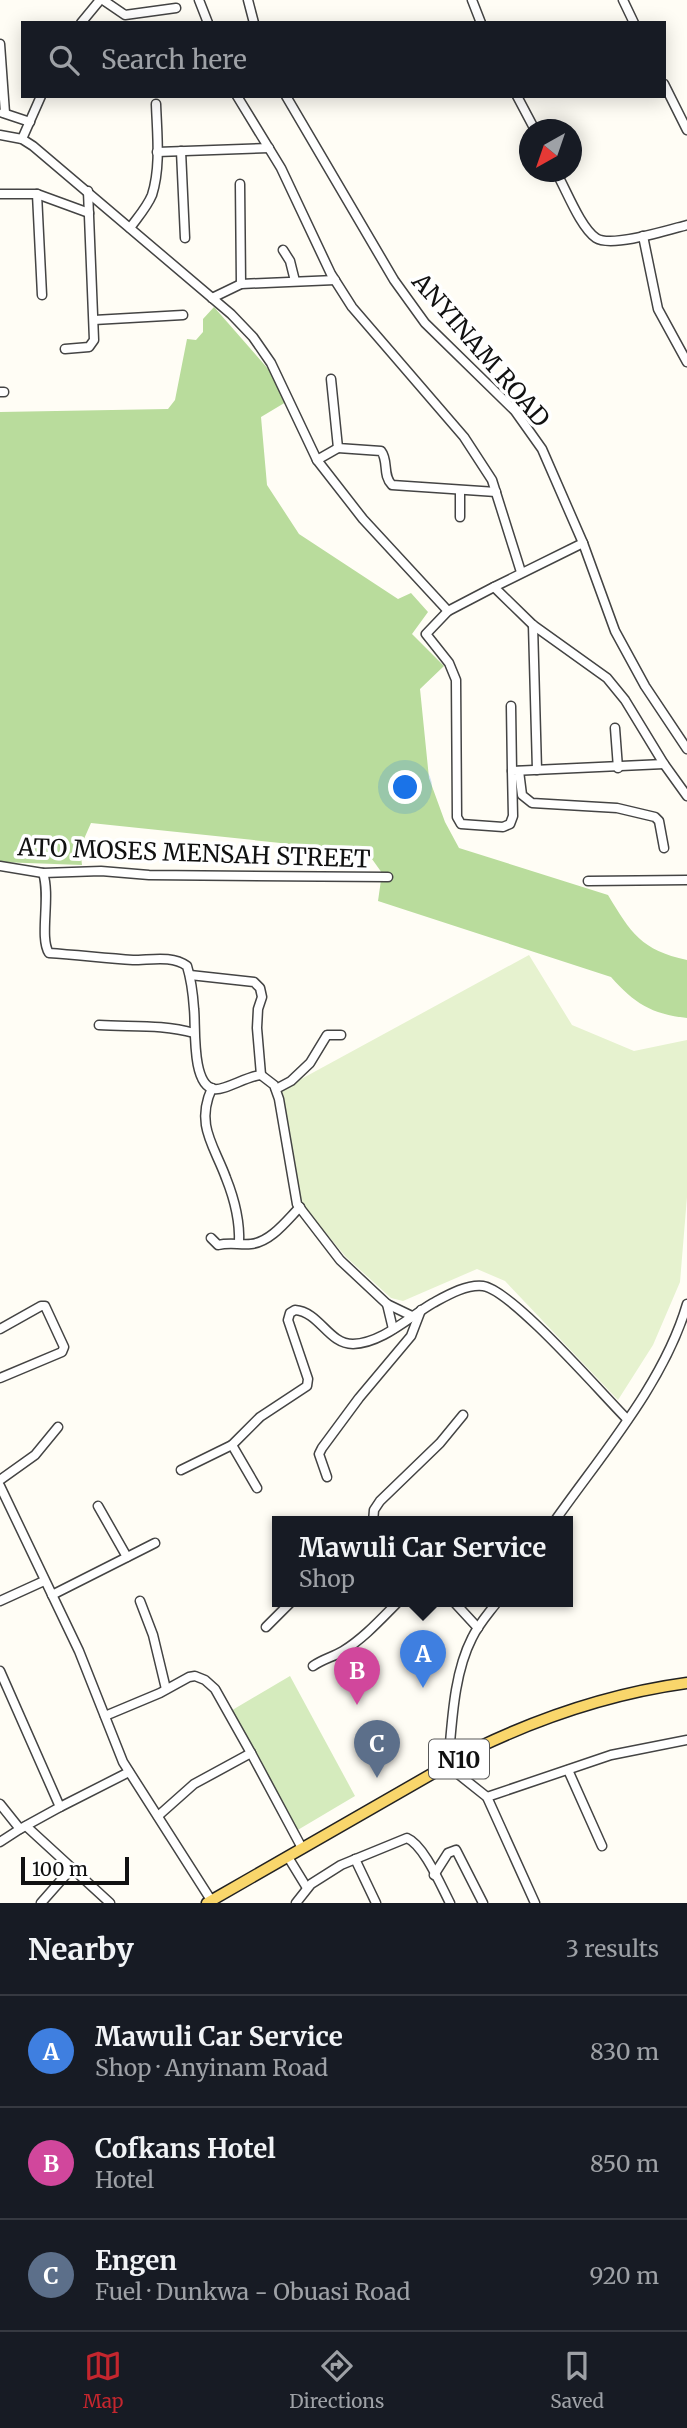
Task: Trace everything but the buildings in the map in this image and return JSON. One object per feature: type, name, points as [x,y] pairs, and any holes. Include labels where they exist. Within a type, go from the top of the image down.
[{"type":"main road","name":"N10","points":[[209,1902],[506,1735],[565,1711],[632,1693],[687,1683]]},
{"type":"street","points":[[83,21],[101,0],[125,15],[176,8]]},
{"type":"street","points":[[200,0],[207,21]]},
{"type":"street","points":[[248,0],[253,21]]},
{"type":"street","points":[[471,0],[480,21]]},
{"type":"street","points":[[623,0],[633,21]]},
{"type":"street","points":[[0,44],[3,113],[30,122]]},
{"type":"street","points":[[666,88],[687,130]]},
{"type":"street","points":[[22,139],[40,98]]},
{"type":"street","points":[[238,98],[281,168],[335,280],[365,324],[464,437],[492,481],[521,572]]},
{"type":"street","name":"ANYINAM ROAD","points":[[287,98],[394,280],[425,323],[515,411],[542,449],[583,543],[615,631],[645,686],[687,749]]},
{"type":"street","points":[[518,98],[529,119]]},
{"type":"street","points":[[130,228],[152,193],[157,152],[156,104]]},
{"type":"street","points":[[0,135],[22,139],[88,191],[253,337],[271,363],[317,460],[363,519],[448,611]]},
{"type":"street","points":[[157,152],[268,148]]},
{"type":"street","points":[[181,151],[185,238]]},
{"type":"street","points":[[562,182],[589,232],[597,239],[605,241],[643,236],[687,225]]},
{"type":"street","points":[[240,184],[241,284]]},
{"type":"street","points":[[65,349],[92,346],[94,341],[88,191]]},
{"type":"street","points":[[0,194],[37,194],[89,213]]},
{"type":"street","points":[[37,194],[42,295]]},
{"type":"street","points":[[643,236],[658,309],[687,362]]},
{"type":"street","points":[[283,250],[290,261],[295,281]]},
{"type":"street","points":[[212,299],[241,284],[335,280]]},
{"type":"street","points":[[94,320],[183,315]]},
{"type":"street","points":[[331,379],[338,448]]},
{"type":"street","points":[[317,460],[338,448],[381,451],[385,459],[386,478],[392,485],[496,492]]},
{"type":"street","points":[[460,491],[460,517]]},
{"type":"street","points":[[511,706],[516,771],[510,824],[503,827],[464,825],[458,822],[456,680],[449,663],[426,634],[448,611],[583,543]]},
{"type":"street","points":[[494,587],[533,625],[607,678],[625,700],[687,796]]},
{"type":"street","points":[[533,625],[537,770]]},
{"type":"street","points":[[615,728],[618,768]]},
{"type":"street","points":[[516,771],[664,764]]},
{"type":"street","points":[[516,771],[522,795],[532,803],[617,808],[655,817],[659,821],[664,848]]},
{"type":"street","name":"ATO MOSES MENSAH STREET","points":[[0,866],[43,873],[101,871],[149,875],[388,877]]},
{"type":"street","points":[[43,873],[47,886],[45,943],[49,953],[180,961],[187,966],[194,1011],[196,1055],[205,1082],[212,1088],[223,1088],[247,1077],[261,1075],[270,1081],[276,1089],[295,1196],[300,1207],[340,1260],[387,1304],[412,1316]]},
{"type":"street","points":[[588,881],[687,880]]},
{"type":"street","points":[[190,975],[258,984],[262,997],[257,1028],[261,1075]]},
{"type":"street","points":[[99,1025],[171,1027],[194,1033]]},
{"type":"street","points":[[276,1089],[305,1069],[316,1057],[327,1035],[341,1035]]},
{"type":"street","points":[[212,1088],[205,1116],[205,1129],[228,1180],[239,1227],[239,1243]]},
{"type":"street","points":[[211,1238],[218,1245],[230,1242],[252,1244],[262,1240],[300,1207]]},
{"type":"street","points":[[181,1470],[211,1458],[232,1445],[260,1417],[307,1386],[308,1379],[288,1320],[292,1311],[298,1310],[314,1316],[336,1339],[346,1343],[363,1342],[393,1329],[449,1295],[472,1287],[484,1286],[495,1291],[529,1319],[626,1419]]},
{"type":"street","points":[[387,1304],[393,1329]]},
{"type":"street","points":[[558,1516],[667,1355],[684,1325],[687,1304]]},
{"type":"street","points":[[0,1329],[45,1306],[64,1347],[62,1352],[0,1378]]},
{"type":"street","points":[[327,1477],[319,1454],[322,1448],[359,1398],[411,1336],[421,1310]]},
{"type":"street","points":[[374,1516],[380,1501],[440,1443],[463,1415]]},
{"type":"street","points":[[0,1480],[35,1455],[58,1427]]},
{"type":"street","points":[[232,1445],[257,1488]]},
{"type":"street","points":[[0,1486],[79,1651],[129,1772],[209,1902]]},
{"type":"street","points":[[99,1506],[127,1557]]},
{"type":"street","points":[[0,1512],[9,1508]]},
{"type":"street","points":[[52,1595],[155,1543]]},
{"type":"street","points":[[0,1601],[44,1581]]},
{"type":"street","points":[[140,1601],[153,1635],[166,1689]]},
{"type":"street","points":[[266,1627],[286,1607]]},
{"type":"street","points":[[313,1666],[356,1643],[393,1607]]},
{"type":"street","points":[[459,1607],[478,1628]]},
{"type":"street","points":[[493,1607],[469,1645],[456,1695],[448,1766],[487,1797],[535,1903]]},
{"type":"street","points":[[0,1671],[60,1807]]},
{"type":"street","points":[[105,1716],[189,1676],[205,1680],[223,1701],[302,1848]]},
{"type":"street","points":[[487,1797],[611,1755],[687,1740]]},
{"type":"street","points":[[158,1816],[194,1784],[251,1753]]},
{"type":"street","points":[[568,1770],[602,1846]]},
{"type":"street","points":[[0,1842],[23,1827],[129,1772]]},
{"type":"street","points":[[0,1804],[110,1903]]},
{"type":"street","points":[[296,1903],[307,1888],[341,1865],[402,1839],[410,1839],[421,1851],[450,1903]]},
{"type":"street","points":[[434,1875],[448,1853],[456,1850],[483,1903]]},
{"type":"street","points":[[288,1857],[307,1888]]},
{"type":"street","points":[[355,1860],[376,1903]]},
{"type":"street","points":[[41,1903],[71,1869]]},
{"type":"green space","points":[[214,307],[269,370],[286,402],[261,417],[267,485],[299,534],[398,599],[411,593],[428,612],[412,634],[444,666],[420,689],[429,778],[445,822],[459,848],[608,895],[639,938],[658,951],[687,960],[687,1018],[663,1014],[644,1006],[611,977],[378,901],[382,873],[367,852],[91,823],[80,848],[82,865],[0,862],[0,412],[168,409],[175,400],[187,339],[196,340],[203,332],[203,319]]},
{"type":"green space","points":[[529,955],[572,1025],[634,1051],[687,1040],[687,1197],[680,1282],[653,1345],[618,1400],[505,1281],[477,1269],[403,1301],[391,1298],[346,1257],[298,1200],[281,1090]]},
{"type":"green space","points":[[290,1676],[355,1796],[296,1831],[229,1712]]},
{"type":"place","name":"Mawuli Car Service","points":[[423,1688]]},
{"type":"place","name":"Cofkans Hotel","points":[[357,1705]]},
{"type":"place","name":"Engen","points":[[377,1778]]}]
